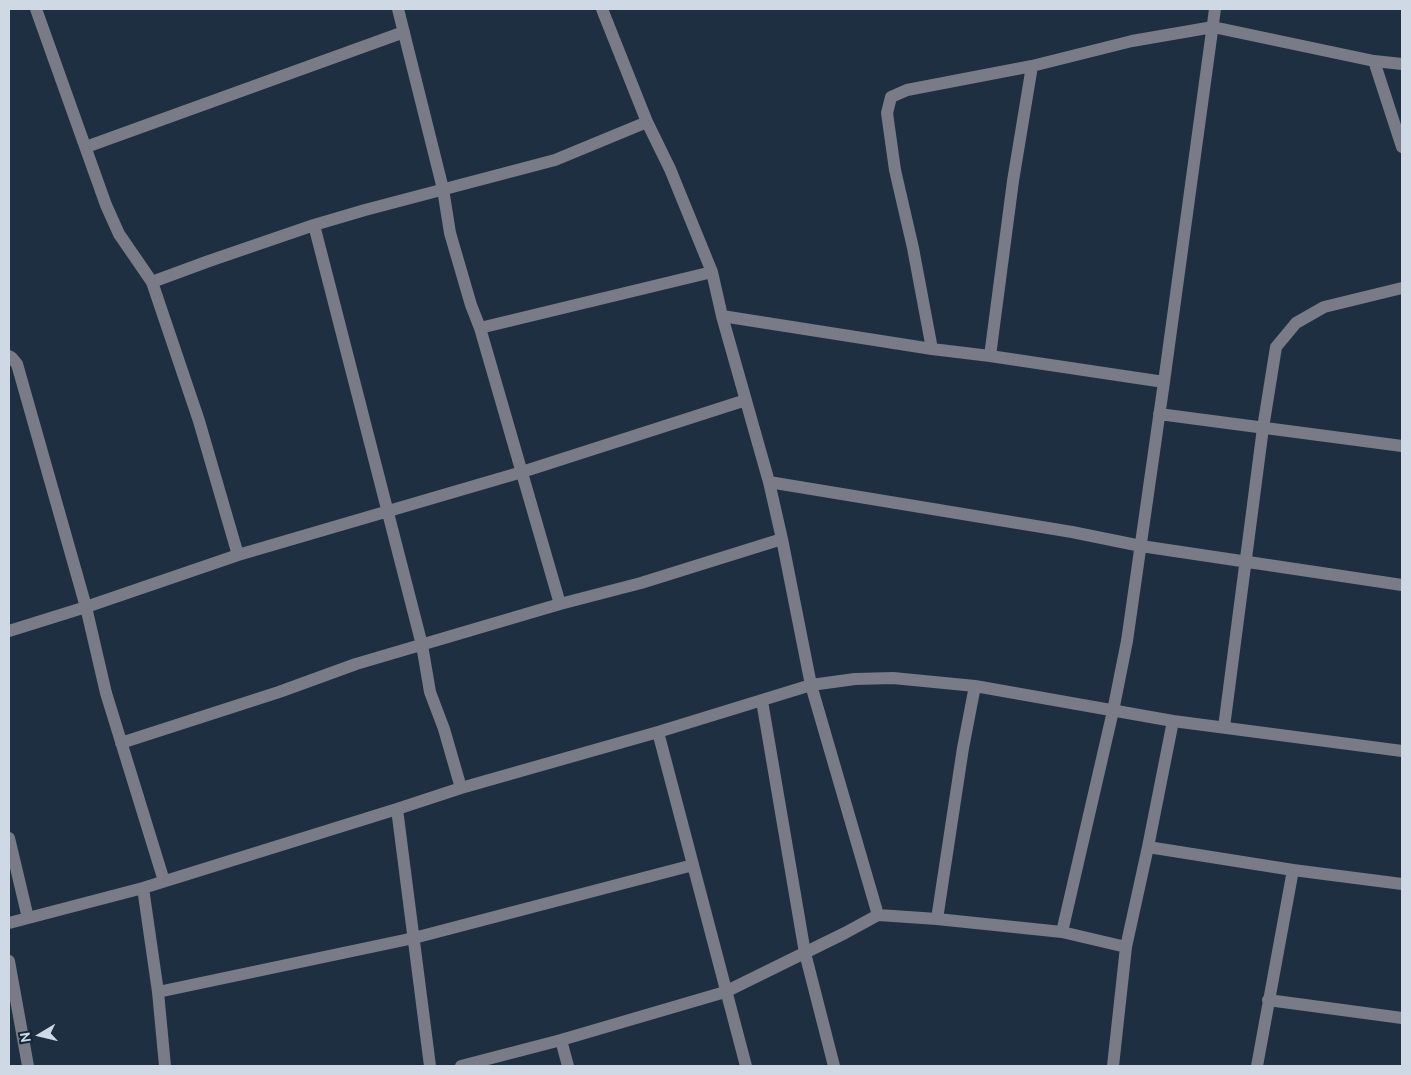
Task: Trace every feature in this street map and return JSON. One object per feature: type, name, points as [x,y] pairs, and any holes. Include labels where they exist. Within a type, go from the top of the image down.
[{"type":"street","points":[[36,9],[106,205],[119,234],[152,282],[199,420],[238,555]]},
{"type":"street","points":[[398,9],[443,189],[450,233],[471,305],[480,328],[560,604]]},
{"type":"street","points":[[602,9],[647,122],[670,168],[712,272],[722,316],[769,482],[811,685],[878,915]]},
{"type":"street","points":[[1062,932],[1127,641],[1215,9]]},
{"type":"street","points":[[932,349],[913,248],[895,170],[887,112],[891,97],[907,90],[1032,66],[1132,41],[1213,27],[1374,61],[1402,64]]},
{"type":"street","points":[[86,148],[404,32]]},
{"type":"street","points":[[1374,61],[1402,147]]},
{"type":"street","points":[[990,356],[1013,181],[1032,66]]},
{"type":"street","points":[[152,282],[314,225],[555,160],[647,122]]},
{"type":"street","points":[[314,225],[422,645],[430,692],[444,729],[461,788]]},
{"type":"street","points":[[480,328],[712,272]]},
{"type":"street","points":[[1224,727],[1263,428],[1276,347],[1296,323],[1324,307],[1402,288]]},
{"type":"street","points":[[722,316],[932,349],[1164,382]]},
{"type":"street","points":[[9,356],[17,364],[86,607],[106,693],[164,881]]},
{"type":"street","points":[[9,630],[86,607],[238,555],[522,472],[746,400]]},
{"type":"street","points":[[1159,414],[1402,446]]},
{"type":"street","points":[[769,482],[1072,532],[1141,546],[1402,585]]},
{"type":"street","points":[[121,743],[279,692],[356,664],[560,604],[641,583],[782,539]]},
{"type":"street","points":[[9,923],[143,888],[461,788],[658,732],[811,685],[855,679],[893,678],[975,686],[1173,720],[1402,751]]},
{"type":"street","points":[[937,919],[963,748],[975,686]]},
{"type":"street","points":[[762,701],[805,953],[834,1066]]},
{"type":"street","points":[[1113,1066],[1126,947],[1173,720]]},
{"type":"street","points":[[658,732],[746,1066]]},
{"type":"street","points":[[397,809],[430,1066]]},
{"type":"street","points":[[9,838],[28,918]]},
{"type":"street","points":[[1148,847],[1292,870],[1402,884]]},
{"type":"street","points":[[158,992],[414,938],[693,865]]},
{"type":"street","points":[[1256,1066],[1292,870]]},
{"type":"street","points":[[143,888],[158,992],[165,1066]]},
{"type":"street","points":[[461,1066],[561,1040],[726,992],[878,915],[1062,932],[1126,947]]},
{"type":"street","points":[[9,960],[28,1066]]},
{"type":"street","points":[[1268,1000],[1402,1018]]},
{"type":"street","points":[[561,1040],[568,1066]]}]
